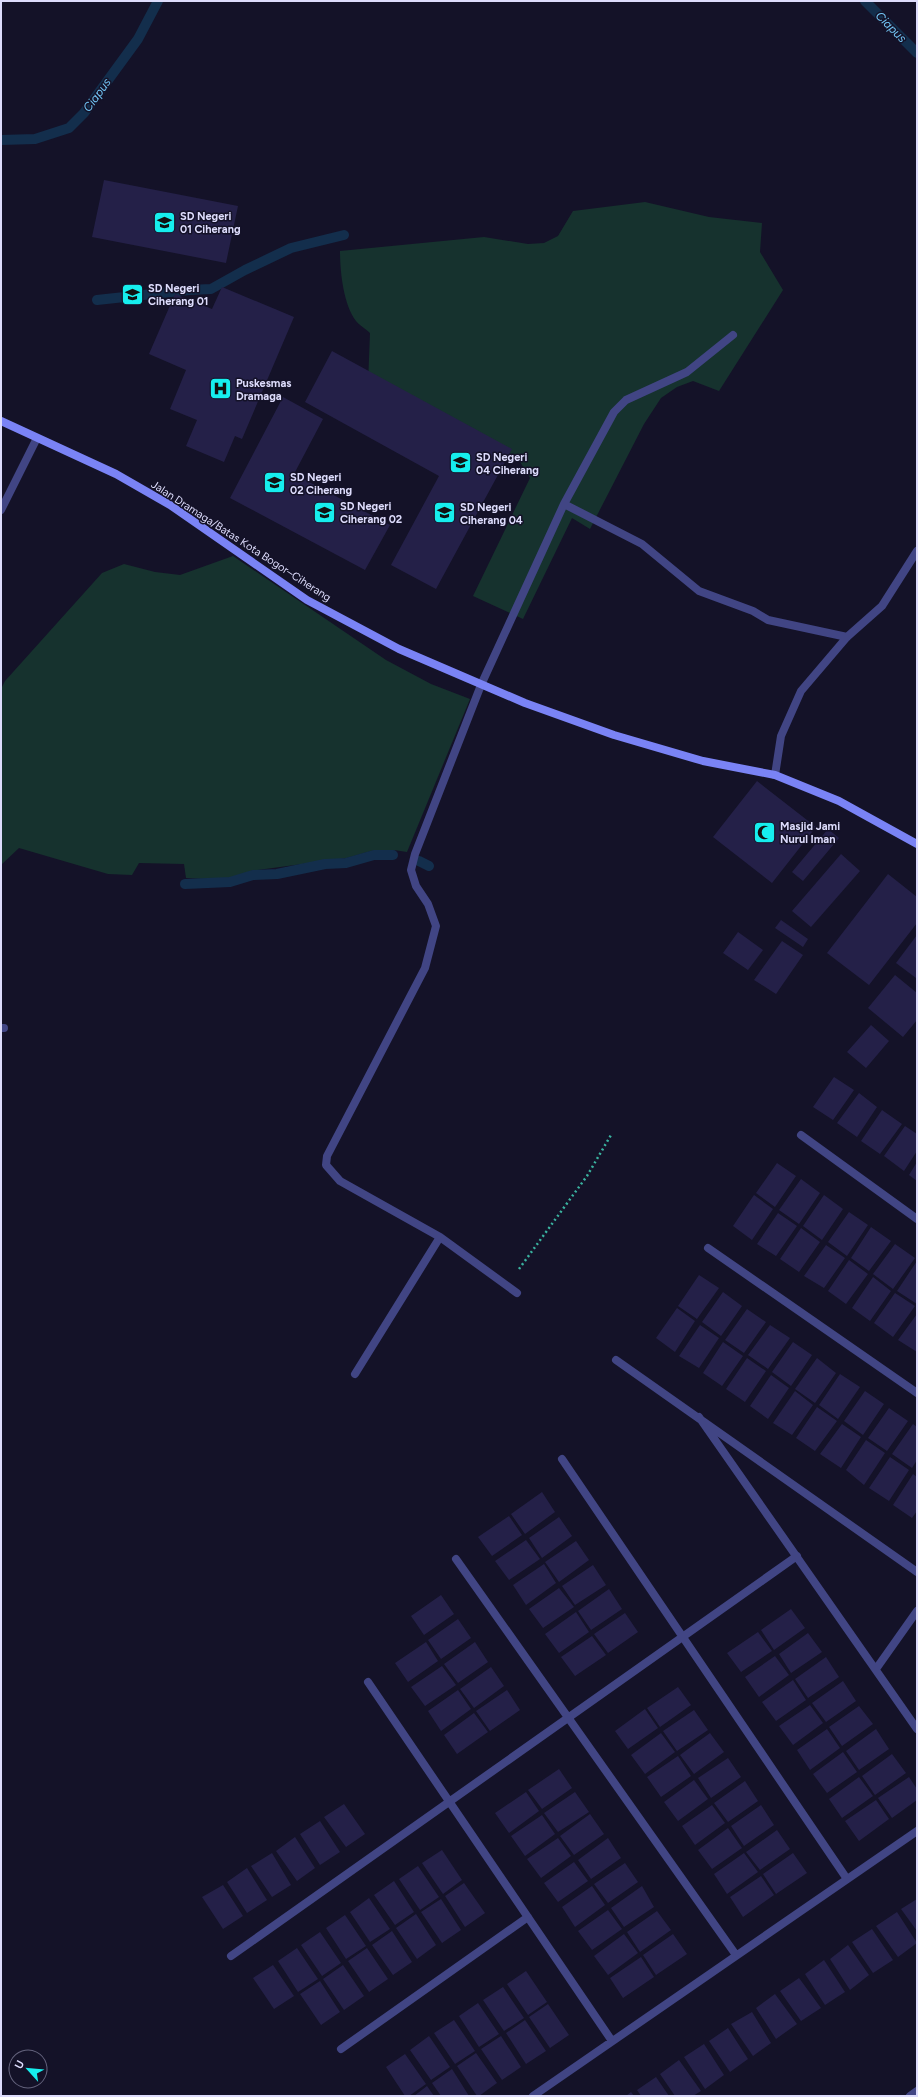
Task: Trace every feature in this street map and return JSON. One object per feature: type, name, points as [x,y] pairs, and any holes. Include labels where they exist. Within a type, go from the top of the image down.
[{"type":"street","points":[[517,1293],[508,1284],[440,1237],[340,1180],[326,1165],[327,1156],[424,968],[436,926],[428,904],[416,886],[411,870],[481,685],[564,504],[614,412],[626,400],[687,372],[733,335]]},
{"type":"street","name":"Jalan Dramaga/Batas Kota Bogor–Ciherang","points":[[1,421],[116,474],[170,505],[307,600],[399,649],[525,704],[614,735],[703,761],[775,775],[839,801],[917,844]]},
{"type":"street","points":[[1,510],[37,438]]},
{"type":"street","points":[[564,504],[642,544],[699,591],[753,611],[768,620],[847,637]]},
{"type":"street","points":[[775,775],[781,736],[801,691],[847,637],[882,606],[917,551]]},
{"type":"street","points":[[801,1135],[917,1219]]},
{"type":"street","points":[[355,1374],[440,1237]]},
{"type":"street","points":[[708,1248],[917,1393]]},
{"type":"street","points":[[616,1360],[917,1572]]},
{"type":"street","points":[[699,1417],[917,1729]]},
{"type":"street","points":[[562,1459],[846,1879]]},
{"type":"street","points":[[231,1956],[797,1556]]},
{"type":"street","points":[[456,1559],[736,1955]]},
{"type":"street","points":[[876,1669],[917,1611]]},
{"type":"street","points":[[368,1682],[612,2041]]},
{"type":"street","points":[[533,2096],[917,1831]]},
{"type":"street","points":[[340,2049],[528,1917]]},
{"type":"street","points":[[910,2096],[917,2091]]},
{"type":"path","points":[[508,1284],[587,1176],[612,1135]]},
{"type":"green space","points":[[645,202],[709,217],[762,223],[760,252],[783,290],[719,391],[693,381],[677,387],[661,398],[644,424],[590,529],[572,518],[523,619],[473,596],[530,478],[517,457],[368,384],[370,333],[356,321],[348,306],[343,287],[340,251],[484,237],[528,244],[544,243],[558,236],[573,211]]},
{"type":"green space","points":[[233,556],[386,660],[431,684],[470,699],[407,852],[394,850],[371,851],[347,858],[251,871],[227,880],[186,878],[184,864],[139,863],[132,875],[108,874],[19,848],[1,865],[1,689],[5,681],[102,573],[124,564],[155,572],[180,575]]},
{"type":"building","name":"SD Negeri 01 Ciherang","points":[[104,180],[238,206],[226,263],[92,237]]},
{"type":"building","name":"Puskesmas Dramaga","points":[[222,287],[294,317],[242,439],[235,436],[224,462],[186,446],[197,420],[170,409],[186,370],[149,354],[175,294],[212,309]]},
{"type":"building","name":"SD Negeri 04 Ciherang","points":[[332,351],[512,449],[436,589],[391,565],[439,476],[305,402]]},
{"type":"building","name":"SD Negeri 02 Ciherang","points":[[283,397],[323,419],[294,474],[390,525],[365,570],[230,498]]},
{"type":"building","name":"Masjid Jami Nurul Iman","points":[[757,781],[816,827],[772,883],[713,837]]},
{"type":"building","points":[[828,829],[839,838],[803,881],[792,872]]},
{"type":"building","points":[[841,854],[860,871],[811,927],[792,911]]},
{"type":"building","points":[[888,874],[917,897],[917,923],[869,985],[827,953]]},
{"type":"building","points":[[781,920],[808,939],[803,947],[775,928]]},
{"type":"building","points":[[738,932],[763,950],[748,970],[723,953]]},
{"type":"building","points":[[917,935],[917,977],[916,978],[896,963]]},
{"type":"building","points":[[782,941],[803,955],[776,994],[754,980]]},
{"type":"building","points":[[895,975],[917,993],[917,1020],[903,1037],[868,1008]]},
{"type":"building","points":[[871,1025],[889,1041],[866,1068],[847,1052]]},
{"type":"building","points":[[834,1077],[854,1090],[833,1120],[813,1107]]},
{"type":"building","points":[[859,1093],[877,1107],[857,1137],[837,1123]]},
{"type":"building","points":[[882,1110],[902,1124],[880,1154],[861,1141]]},
{"type":"building","points":[[905,1126],[917,1134],[917,1151],[904,1171],[884,1156]]},
{"type":"building","points":[[917,1162],[917,1181],[909,1175]]},
{"type":"building","points":[[777,1163],[796,1176],[775,1207],[756,1193]]},
{"type":"building","points":[[801,1179],[820,1193],[799,1224],[779,1210]]},
{"type":"building","points":[[754,1195],[773,1209],[752,1240],[733,1226]]},
{"type":"building","points":[[824,1195],[843,1209],[822,1240],[803,1226]]},
{"type":"building","points":[[849,1212],[868,1225],[847,1256],[828,1242]]},
{"type":"building","points":[[778,1213],[797,1226],[776,1256],[757,1244]]},
{"type":"building","points":[[871,1227],[891,1241],[869,1271],[851,1258]]},
{"type":"building","points":[[801,1228],[820,1242],[799,1272],[780,1259]]},
{"type":"building","points":[[895,1244],[915,1258],[893,1289],[873,1274]]},
{"type":"building","points":[[826,1245],[845,1258],[824,1288],[804,1276]]},
{"type":"building","points":[[849,1260],[868,1274],[846,1304],[828,1291]]},
{"type":"building","points":[[917,1261],[917,1304],[897,1291]]},
{"type":"building","points":[[699,1275],[719,1288],[697,1319],[678,1306]]},
{"type":"building","points":[[873,1277],[891,1291],[870,1321],[852,1308]]},
{"type":"building","points":[[723,1292],[742,1306],[721,1336],[702,1322]]},
{"type":"building","points":[[895,1293],[915,1306],[893,1337],[874,1323]]},
{"type":"building","points":[[677,1308],[695,1321],[675,1352],[656,1338]]},
{"type":"building","points":[[747,1309],[766,1322],[744,1353],[725,1340]]},
{"type":"building","points":[[917,1314],[917,1352],[898,1340]]},
{"type":"building","points":[[700,1325],[719,1338],[699,1368],[679,1356]]},
{"type":"building","points":[[770,1325],[790,1338],[768,1369],[748,1355]]},
{"type":"building","points":[[723,1342],[743,1356],[722,1386],[703,1373]]},
{"type":"building","points":[[793,1342],[812,1355],[791,1386],[772,1372]]},
{"type":"building","points":[[747,1358],[766,1371],[745,1402],[726,1389]]},
{"type":"building","points":[[817,1358],[836,1373],[815,1403],[795,1389]]},
{"type":"building","points":[[840,1374],[860,1387],[838,1419],[819,1405]]},
{"type":"building","points":[[771,1375],[789,1388],[768,1419],[750,1406]]},
{"type":"building","points":[[795,1391],[813,1405],[792,1435],[773,1423]]},
{"type":"building","points":[[865,1391],[884,1404],[863,1435],[844,1421]]},
{"type":"building","points":[[817,1407],[837,1421],[815,1451],[796,1438]]},
{"type":"building","points":[[889,1408],[908,1421],[887,1451],[868,1438]]},
{"type":"building","points":[[842,1424],[861,1437],[841,1468],[820,1454]]},
{"type":"building","points":[[913,1424],[917,1427],[917,1460],[912,1468],[892,1454]]},
{"type":"building","points":[[866,1440],[885,1453],[864,1485],[846,1470]]},
{"type":"building","points":[[890,1457],[909,1470],[889,1501],[869,1488]]},
{"type":"building","points":[[913,1474],[917,1477],[917,1511],[912,1518],[893,1505]]},
{"type":"building","points":[[542,1492],[555,1512],[525,1534],[511,1514]]},
{"type":"building","points":[[509,1516],[522,1535],[492,1556],[478,1537]]},
{"type":"building","points":[[559,1517],[572,1536],[542,1558],[529,1538]]},
{"type":"building","points":[[526,1540],[540,1559],[509,1580],[495,1561]]},
{"type":"building","points":[[576,1541],[589,1560],[559,1582],[545,1562]]},
{"type":"building","points":[[544,1564],[556,1583],[526,1605],[513,1585]]},
{"type":"building","points":[[593,1565],[606,1585],[575,1605],[562,1586]]},
{"type":"building","points":[[559,1588],[574,1607],[543,1628],[529,1609]]},
{"type":"building","points":[[609,1589],[622,1609],[591,1630],[578,1611]]},
{"type":"building","points":[[441,1595],[454,1614],[424,1635],[411,1616]]},
{"type":"building","points":[[791,1609],[805,1628],[774,1650],[761,1630]]},
{"type":"building","points":[[576,1612],[589,1632],[559,1653],[545,1634]]},
{"type":"building","points":[[625,1613],[638,1632],[608,1653],[594,1634]]},
{"type":"building","points":[[458,1619],[471,1638],[441,1659],[428,1640]]},
{"type":"building","points":[[758,1632],[772,1651],[741,1672],[727,1653]]},
{"type":"building","points":[[808,1633],[822,1652],[791,1673],[779,1654]]},
{"type":"building","points":[[592,1636],[606,1655],[575,1676],[561,1657]]},
{"type":"building","points":[[426,1642],[438,1661],[408,1682],[395,1663]]},
{"type":"building","points":[[475,1642],[488,1662],[458,1683],[444,1664]]},
{"type":"building","points":[[775,1656],[789,1675],[759,1697],[745,1677]]},
{"type":"building","points":[[826,1657],[839,1677],[808,1698],[795,1679]]},
{"type":"building","points":[[442,1666],[456,1685],[425,1706],[411,1687]]},
{"type":"building","points":[[491,1667],[504,1686],[474,1708],[460,1689]]},
{"type":"building","points":[[793,1680],[806,1700],[776,1721],[762,1702]]},
{"type":"building","points":[[843,1681],[856,1701],[826,1722],[812,1703]]},
{"type":"building","points":[[678,1687],[691,1705],[660,1727],[647,1708]]},
{"type":"building","points":[[458,1690],[471,1709],[441,1731],[428,1711]]},
{"type":"building","points":[[507,1690],[520,1710],[490,1731],[476,1711]]},
{"type":"building","points":[[810,1705],[823,1723],[793,1745],[779,1726]]},
{"type":"building","points":[[859,1706],[873,1724],[842,1746],[829,1727]]},
{"type":"building","points":[[645,1709],[658,1728],[628,1749],[615,1731]]},
{"type":"building","points":[[694,1710],[708,1730],[677,1751],[663,1731]]},
{"type":"building","points":[[474,1713],[488,1732],[457,1754],[444,1735]]},
{"type":"building","points":[[827,1729],[840,1748],[810,1770],[797,1750]]},
{"type":"building","points":[[876,1729],[889,1749],[859,1770],[846,1751]]},
{"type":"building","points":[[661,1733],[675,1752],[645,1774],[631,1755]]},
{"type":"building","points":[[710,1733],[724,1752],[694,1774],[680,1755]]},
{"type":"building","points":[[843,1752],[857,1772],[827,1793],[813,1774]]},
{"type":"building","points":[[892,1754],[906,1773],[875,1795],[862,1776]]},
{"type":"building","points":[[678,1756],[691,1776],[661,1797],[647,1777]]},
{"type":"building","points":[[728,1758],[741,1777],[711,1798],[698,1778]]},
{"type":"building","points":[[559,1769],[572,1788],[542,1809],[528,1790]]},
{"type":"building","points":[[859,1777],[873,1796],[842,1818],[829,1799]]},
{"type":"building","points":[[909,1777],[917,1789],[917,1800],[892,1818],[878,1798]]},
{"type":"building","points":[[694,1780],[708,1799],[678,1821],[664,1802]]},
{"type":"building","points":[[745,1781],[758,1801],[728,1822],[714,1803]]},
{"type":"building","points":[[526,1792],[539,1811],[509,1833],[495,1813]]},
{"type":"building","points":[[575,1792],[589,1812],[558,1832],[544,1813]]},
{"type":"building","points":[[876,1800],[889,1819],[859,1841],[845,1821]]},
{"type":"building","points":[[344,1804],[365,1834],[346,1847],[324,1817]]},
{"type":"building","points":[[712,1805],[725,1823],[695,1845],[682,1826]]},
{"type":"building","points":[[761,1805],[774,1825],[744,1846],[731,1826]]},
{"type":"building","points":[[590,1814],[604,1834],[574,1855],[560,1836]]},
{"type":"building","points":[[542,1815],[555,1834],[525,1856],[511,1836]]},
{"type":"building","points":[[320,1821],[340,1852],[320,1865],[300,1834]]},
{"type":"building","points":[[728,1828],[742,1848],[712,1869],[698,1850]]},
{"type":"building","points":[[777,1830],[790,1849],[760,1870],[746,1852]]},
{"type":"building","points":[[295,1837],[315,1868],[297,1881],[276,1851]]},
{"type":"building","points":[[558,1838],[571,1856],[541,1878],[527,1859]]},
{"type":"building","points":[[608,1838],[621,1858],[591,1879],[578,1860]]},
{"type":"building","points":[[442,1850],[462,1880],[443,1894],[422,1863]]},
{"type":"building","points":[[272,1853],[291,1885],[272,1897],[251,1866]]},
{"type":"building","points":[[744,1853],[758,1872],[727,1894],[714,1874]]},
{"type":"building","points":[[793,1853],[807,1873],[776,1894],[763,1874]]},
{"type":"building","points":[[574,1862],[588,1881],[558,1902],[544,1883]]},
{"type":"building","points":[[625,1863],[638,1882],[608,1903],[594,1884]]},
{"type":"building","points":[[418,1866],[439,1897],[420,1910],[399,1879]]},
{"type":"building","points":[[247,1868],[267,1900],[247,1913],[227,1882]]},
{"type":"building","points":[[761,1876],[774,1895],[743,1917],[730,1897]]},
{"type":"building","points":[[394,1881],[414,1912],[395,1925],[374,1895]]},
{"type":"building","points":[[464,1883],[485,1913],[465,1927],[445,1896]]},
{"type":"building","points":[[223,1885],[243,1916],[223,1929],[202,1897]]},
{"type":"building","points":[[592,1886],[605,1905],[575,1927],[562,1907]]},
{"type":"building","points":[[642,1886],[654,1907],[624,1927],[611,1908]]},
{"type":"building","points":[[369,1898],[390,1929],[370,1942],[350,1912]]},
{"type":"building","points":[[441,1899],[461,1930],[442,1943],[421,1912]]},
{"type":"building","points":[[917,1899],[917,1931],[901,1909]]},
{"type":"building","points":[[608,1910],[622,1929],[592,1950],[578,1931]]},
{"type":"building","points":[[657,1911],[671,1930],[640,1952],[627,1932]]},
{"type":"building","points":[[897,1912],[917,1943],[898,1957],[876,1926]]},
{"type":"building","points":[[416,1914],[436,1945],[417,1959],[396,1928]]},
{"type":"building","points":[[345,1915],[366,1946],[346,1959],[326,1928]]},
{"type":"building","points":[[872,1929],[893,1960],[873,1973],[852,1942]]},
{"type":"building","points":[[392,1931],[412,1962],[393,1975],[372,1945]]},
{"type":"building","points":[[320,1932],[341,1963],[322,1976],[301,1945]]},
{"type":"building","points":[[624,1934],[638,1953],[608,1975],[594,1956]]},
{"type":"building","points":[[673,1934],[687,1954],[656,1975],[643,1955]]},
{"type":"building","points":[[848,1945],[869,1975],[850,1990],[830,1959]]},
{"type":"building","points":[[297,1948],[318,1979],[298,1992],[278,1961]]},
{"type":"building","points":[[367,1948],[388,1979],[369,1992],[348,1961]]},
{"type":"building","points":[[641,1957],[654,1977],[623,1998],[610,1978]]},
{"type":"building","points":[[824,1960],[845,1992],[825,2005],[805,1974]]},
{"type":"building","points":[[273,1965],[294,1996],[274,2009],[253,1978]]},
{"type":"building","points":[[343,1965],[364,1996],[344,2010],[323,1979]]},
{"type":"building","points":[[526,1971],[547,2002],[528,2015],[507,1984]]},
{"type":"building","points":[[799,1978],[821,2008],[801,2021],[780,1991]]},
{"type":"building","points":[[320,1981],[340,2012],[321,2025],[300,1994]]},
{"type":"building","points":[[503,1987],[524,2018],[504,2031],[483,2000]]},
{"type":"building","points":[[775,1994],[797,2024],[776,2039],[756,2008]]},
{"type":"building","points":[[478,2003],[499,2034],[479,2047],[459,2016]]},
{"type":"building","points":[[548,2004],[569,2035],[550,2048],[529,2017]]},
{"type":"building","points":[[752,2012],[771,2043],[753,2056],[731,2024]]},
{"type":"building","points":[[454,2020],[475,2051],[455,2064],[434,2033]]},
{"type":"building","points":[[525,2020],[546,2051],[526,2064],[506,2033]]},
{"type":"building","points":[[728,2028],[748,2059],[730,2072],[709,2041]]},
{"type":"building","points":[[429,2036],[450,2067],[431,2080],[410,2050]]},
{"type":"building","points":[[501,2036],[521,2067],[502,2080],[481,2049]]},
{"type":"building","points":[[704,2044],[724,2075],[705,2089],[684,2057]]},
{"type":"building","points":[[476,2053],[497,2083],[479,2096],[477,2096],[457,2066]]},
{"type":"building","points":[[405,2054],[426,2084],[409,2096],[405,2096],[386,2067]]},
{"type":"building","points":[[679,2060],[701,2091],[693,2096],[675,2096],[660,2074]]},
{"type":"building","points":[[452,2069],[469,2096],[441,2096],[432,2083]]},
{"type":"building","points":[[656,2077],[669,2096],[641,2096],[637,2090]]},
{"type":"building","points":[[427,2086],[434,2096],[414,2096]]},
{"type":"building","points":[[631,2092],[634,2096],[626,2096]]},
{"type":"waterway","name":"Ciapus","points":[[1,140],[35,139],[69,128],[84,113],[138,39],[158,1]]},
{"type":"waterway","name":"Ciapus","points":[[865,1],[917,53]]},
{"type":"waterway","points":[[97,300],[211,289],[245,270],[291,248],[344,235]]},
{"type":"waterway","points":[[185,884],[230,882],[253,875],[277,874],[325,864],[346,863],[374,855],[393,855]]},
{"type":"waterway","points":[[419,861],[429,866]]},
{"type":"place","name":"SD Negeri 01 Ciherang","points":[[165,222]]},
{"type":"place","name":"SD Negeri Ciherang 01","points":[[133,294]]},
{"type":"place","name":"Puskesmas Dramaga","points":[[221,389]]},
{"type":"place","name":"SD Negeri 04 Ciherang","points":[[460,463]]},
{"type":"place","name":"SD Negeri 02 Ciherang","points":[[274,483]]},
{"type":"place","name":"SD Negeri Ciherang 02","points":[[324,512]]},
{"type":"place","name":"SD Negeri Ciherang 04","points":[[444,513]]},
{"type":"place","name":"Masjid Jami Nurul Iman","points":[[764,832]]}]
